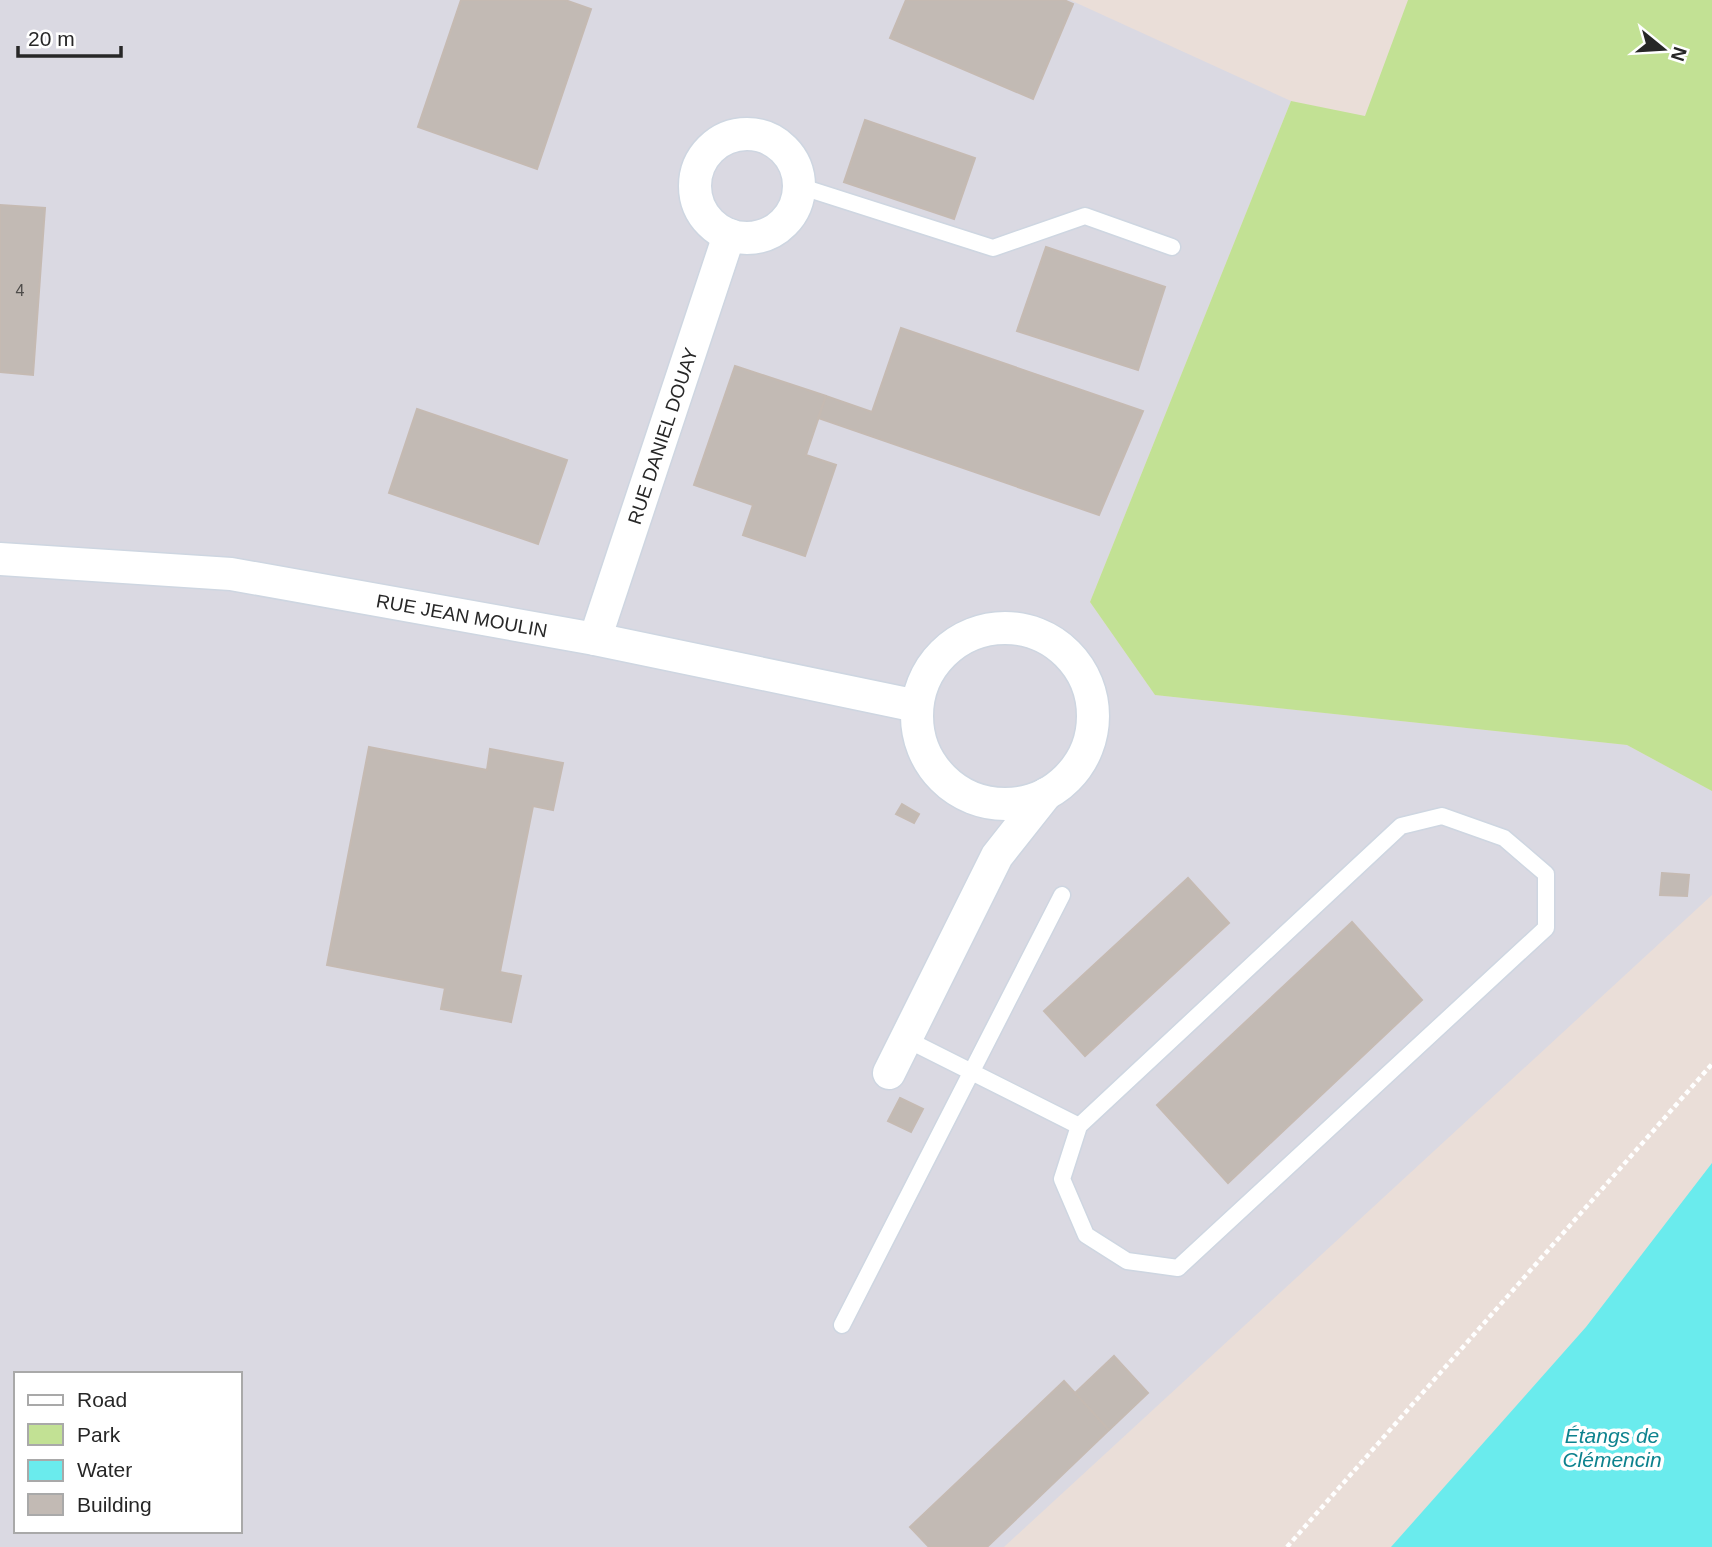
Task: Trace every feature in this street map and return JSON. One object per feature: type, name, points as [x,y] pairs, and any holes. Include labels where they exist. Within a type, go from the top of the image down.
[{"type":"street","points":[[744,134],[761,136],[777,144],[789,155],[799,186],[796,203],[789,218],[762,236],[746,238],[729,235],[714,227],[702,214],[696,197],[695,179],[701,162],[711,148],[726,138],[744,134]]},
{"type":"street","name":"RUE DANIEL DOUAY","points":[[595,639],[729,235]]},
{"type":"street","name":"RUE JEAN MOULIN","points":[[0,559],[231,574],[595,639],[917,706]]},
{"type":"street","points":[[889,1073],[997,856],[1046,794],[1068,777],[1084,754],[1092,727],[1091,700],[1082,673],[1065,651],[1042,635],[1015,628],[988,629],[961,639],[939,656],[924,679],[917,706],[918,732],[926,756],[940,776],[960,792],[984,802],[1005,804],[1046,794]]},
{"type":"street","points":[[984,802],[997,856]]},
{"type":"lane","points":[[799,186],[993,248],[1085,216],[1172,247]]},
{"type":"lane","points":[[1443,816],[1504,838],[1546,874],[1546,928],[1178,1268],[1127,1261],[1086,1235],[1062,1180],[1079,1126],[1401,826],[1443,816]]},
{"type":"lane","points":[[842,1325],[1062,895]]},
{"type":"lane","points":[[906,1038],[1079,1126]]},
{"type":"path","points":[[1287,1547],[1712,1064]]},
{"type":"shaded area","points":[[0,0],[1070,0],[1291,101],[1090,602],[1155,695],[1627,745],[1712,791],[1712,895],[1004,1547],[0,1547]]},
{"type":"green space","points":[[1408,0],[1712,0],[1712,791],[1627,745],[1155,695],[1090,602],[1291,101],[1365,116]]},
{"type":"water","name":"Étangs de Clémencin","points":[[1712,1163],[1712,1547],[1391,1547],[1586,1327]]},
{"type":"building","points":[[461,0],[565,0],[591,9],[537,169],[418,127]]},
{"type":"building","points":[[906,0],[1064,0],[1073,4],[1033,99],[890,38]]},
{"type":"building","points":[[865,120],[975,158],[954,219],[844,182]]},
{"type":"building","points":[[0,205],[45,208],[33,375],[0,372]]},
{"type":"building","points":[[1046,247],[1165,287],[1138,370],[1017,331]]},
{"type":"building","points":[[901,328],[1143,411],[1099,515],[818,418],[826,396],[872,412]]},
{"type":"building","points":[[735,366],[826,396],[806,455],[836,465],[805,556],[743,535],[753,505],[694,485]]},
{"type":"building","points":[[417,409],[567,460],[538,544],[389,493]]},
{"type":"building","points":[[369,747],[487,770],[490,749],[563,763],[553,810],[533,806],[500,972],[521,976],[511,1022],[441,1009],[445,988],[327,965]]},
{"type":"building","points":[[902,804],[919,814],[914,823],[896,814]]},
{"type":"building","points":[[1662,873],[1689,875],[1687,896],[1660,895]]},
{"type":"building","points":[[1188,878],[1229,923],[1085,1056],[1044,1011]]},
{"type":"building","points":[[1352,922],[1422,1000],[1228,1183],[1157,1105]]},
{"type":"building","points":[[900,1098],[923,1109],[911,1132],[888,1121]]},
{"type":"building","points":[[1114,1356],[1148,1393],[1109,1430],[1075,1393]]},
{"type":"building","points":[[1064,1381],[1109,1430],[987,1547],[929,1547],[910,1527]]}]
